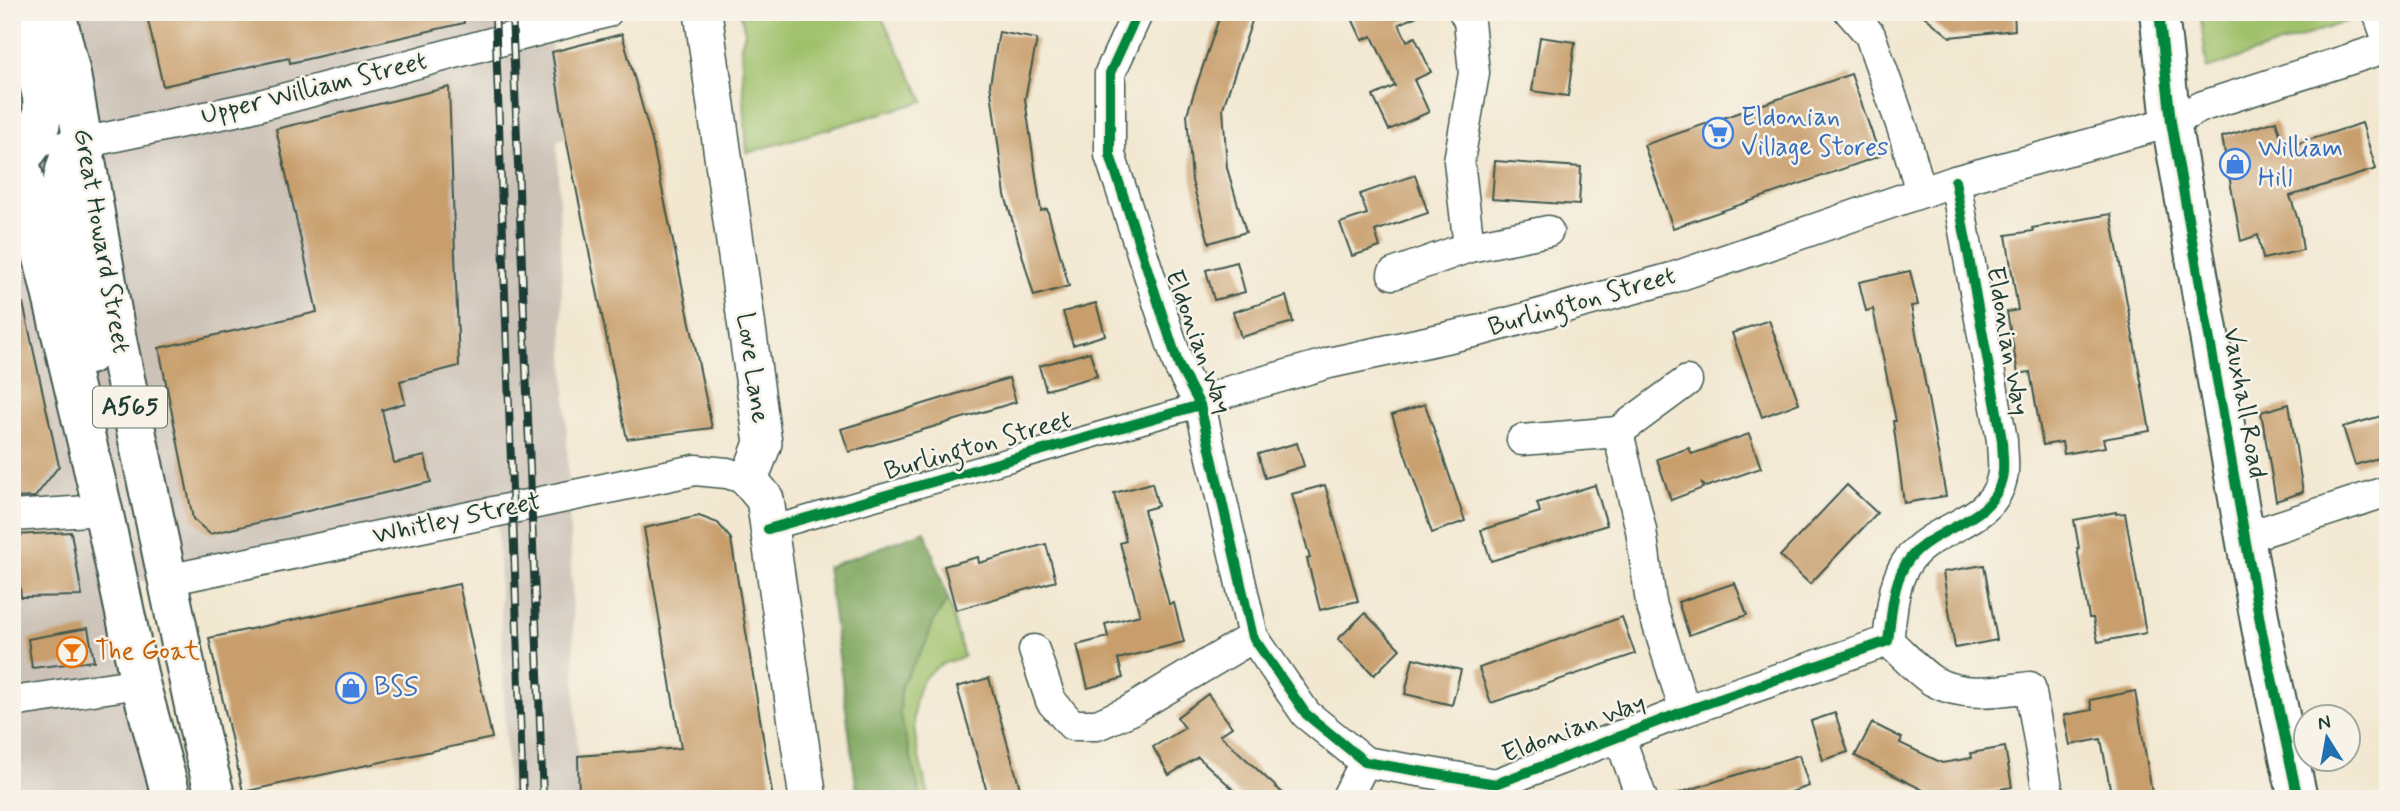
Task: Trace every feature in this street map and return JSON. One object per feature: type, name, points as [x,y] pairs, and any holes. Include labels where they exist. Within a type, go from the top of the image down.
[{"type":"main road","points":[[14,149],[36,141],[43,111],[43,97],[23,12]]},
{"type":"main road","name":"Great Howard Street","points":[[56,12],[71,74],[117,340],[216,799]]},
{"type":"main road","name":"Vauxhall Road","points":[[2160,12],[2171,122],[2261,627],[2298,799]]},
{"type":"main road","points":[[83,141],[70,156],[62,187],[96,394],[103,510]]},
{"type":"main road","name":"Great Howard Street","points":[[14,149],[103,510],[140,683],[172,799]]},
{"type":"street","name":"Upper William Street","points":[[14,149],[83,141],[249,108],[607,12]]},
{"type":"street","name":"Love Lane","points":[[703,12],[763,443],[749,480]]},
{"type":"street","name":"Eldonian Way","points":[[1138,12],[1110,73],[1110,155],[1179,366],[1200,405],[1254,637],[1306,714],[1365,762],[1496,784],[1685,711],[1888,641],[1899,578],[1910,558],[1927,542],[1978,514],[1992,498],[2002,479],[2002,440],[1955,181]]},
{"type":"street","points":[[1464,12],[1469,21],[1474,73],[1458,160],[1469,247]]},
{"type":"street","points":[[1850,12],[1870,35],[1921,192]]},
{"type":"street","points":[[2378,12],[2388,44]]},
{"type":"street","name":"Burlington Street","points":[[768,529],[1200,405],[1227,392],[1329,363],[1482,330],[1672,278],[1955,181],[2171,122],[2203,106],[2388,44]]},
{"type":"street","points":[[1393,274],[1469,247],[1548,231]]},
{"type":"street","points":[[1522,440],[1618,432],[1687,381]]},
{"type":"street","points":[[1618,432],[1641,530],[1651,603],[1685,711]]},
{"type":"street","name":"Whitley Street","points":[[167,580],[695,470],[727,473],[749,480]]},
{"type":"street","points":[[749,480],[765,499],[808,799]]},
{"type":"street","points":[[2246,537],[2388,491]]},
{"type":"street","points":[[12,516],[103,510]]},
{"type":"street","points":[[1034,650],[1051,701],[1072,725],[1097,725],[1129,710],[1254,637]]},
{"type":"street","points":[[1888,641],[1933,681],[1959,690],[1988,693],[2030,687],[2049,799]]},
{"type":"street","points":[[12,702],[140,683]]},
{"type":"street","points":[[1619,736],[1642,799]]},
{"type":"street","points":[[1346,799],[1365,762]]},
{"type":"shaded area","points":[[12,12],[550,12],[552,52],[566,138],[557,142],[579,799],[508,799],[497,511],[167,580],[118,582],[167,799],[12,799]]},
{"type":"green space","points":[[740,12],[879,12],[924,101],[747,153],[741,46],[745,32]]},
{"type":"green space","points":[[2200,12],[2355,12],[2357,18],[2207,69]]},
{"type":"green space","points":[[925,531],[948,599],[934,620],[926,643],[901,685],[900,715],[921,799],[858,799],[827,567]]},
{"type":"green space","points":[[948,599],[964,657],[934,669],[923,680],[917,695],[914,712],[917,750],[930,799],[921,799],[900,715],[901,685],[926,643],[934,620]]},
{"type":"building","points":[[146,12],[463,12],[464,23],[290,63],[289,58],[163,86]]},
{"type":"building","points":[[1221,12],[1255,12],[1223,108],[1227,168],[1246,232],[1209,243],[1192,181],[1187,114]]},
{"type":"building","points":[[1349,12],[1426,12],[1399,24],[1407,41],[1415,37],[1431,72],[1414,80],[1429,112],[1389,130],[1373,96],[1395,86],[1372,36],[1362,40]]},
{"type":"building","points":[[1919,12],[2014,12],[2015,30],[1950,37]]},
{"type":"building","points":[[999,32],[1037,39],[1025,99],[1041,211],[1047,209],[1069,286],[1034,296],[1005,195],[990,84]]},
{"type":"building","points":[[622,34],[652,141],[712,428],[627,439],[566,138],[552,52]]},
{"type":"building","points":[[1540,37],[1575,42],[1568,96],[1532,91]]},
{"type":"building","points":[[1851,74],[1880,156],[1673,228],[1644,145]]},
{"type":"building","points":[[449,87],[459,366],[400,381],[405,403],[382,410],[394,463],[425,456],[431,482],[210,534],[193,519],[159,348],[317,312],[276,129]]},
{"type":"building","points":[[2276,121],[2284,148],[2362,123],[2376,169],[2290,196],[2299,223],[2303,250],[2263,259],[2258,235],[2241,241],[2222,137]]},
{"type":"building","points":[[1495,161],[1581,167],[1579,205],[1492,199]]},
{"type":"building","points":[[1415,175],[1428,213],[1375,231],[1380,247],[1352,256],[1340,223],[1367,214],[1360,194]]},
{"type":"building","points":[[2111,214],[2150,431],[2103,439],[2105,447],[2064,454],[2062,442],[2043,445],[2030,372],[2018,374],[2007,312],[2018,310],[2006,235]]},
{"type":"building","points":[[1237,262],[1245,292],[1214,300],[1206,270]]},
{"type":"building","points":[[1910,271],[1918,305],[1911,306],[1946,496],[1904,503],[1893,421],[1896,421],[1873,309],[1866,311],[1859,282]]},
{"type":"building","points":[[1286,296],[1293,322],[1241,337],[1233,312]]},
{"type":"building","points":[[23,303],[59,466],[35,497],[12,498],[12,304]]},
{"type":"building","points":[[1096,303],[1105,335],[1073,345],[1063,312]]},
{"type":"building","points":[[1769,320],[1799,403],[1762,417],[1732,333]]},
{"type":"building","points":[[1090,352],[1097,376],[1046,390],[1039,366]]},
{"type":"building","points":[[1009,378],[1016,402],[849,452],[841,429]]},
{"type":"building","points":[[1425,404],[1465,521],[1432,533],[1392,415]]},
{"type":"building","points":[[2289,404],[2303,492],[2276,501],[2261,412]]},
{"type":"building","points":[[2388,414],[2388,455],[2355,465],[2343,427]]},
{"type":"building","points":[[1749,434],[1761,468],[1706,487],[1702,484],[1703,488],[1671,500],[1657,459],[1689,448],[1692,454]]},
{"type":"building","points":[[1297,443],[1304,466],[1265,478],[1258,454]]},
{"type":"building","points":[[1152,483],[1158,506],[1144,510],[1169,604],[1174,603],[1184,642],[1118,659],[1123,678],[1088,688],[1077,645],[1108,637],[1105,624],[1140,615],[1120,543],[1126,541],[1114,493]]},
{"type":"building","points":[[1325,485],[1358,601],[1320,610],[1307,559],[1310,558],[1292,494]]},
{"type":"building","points":[[1595,485],[1607,525],[1491,561],[1481,530],[1540,512],[1537,503]]},
{"type":"building","points":[[1847,485],[1877,513],[1810,584],[1780,556]]},
{"type":"building","points":[[2116,512],[2125,513],[2146,633],[2098,642],[2093,618],[2089,618],[2074,520]]},
{"type":"building","points":[[699,516],[718,523],[731,539],[773,799],[579,799],[578,756],[681,748],[644,528]]},
{"type":"building","points":[[71,532],[82,596],[21,597],[14,535]]},
{"type":"building","points":[[1046,544],[1056,581],[956,610],[944,566],[978,557],[979,563]]},
{"type":"building","points":[[1984,565],[1997,640],[1955,648],[1943,572]]},
{"type":"building","points":[[1735,583],[1747,615],[1689,635],[1678,602]]},
{"type":"building","name":"BSS","points":[[459,584],[492,738],[243,792],[209,638]]},
{"type":"building","points":[[1365,613],[1400,649],[1374,675],[1338,639]]},
{"type":"building","points":[[1622,617],[1635,654],[1491,703],[1479,668]]},
{"type":"building","points":[[88,628],[94,661],[32,668],[28,639]]},
{"type":"building","points":[[1413,658],[1461,670],[1452,705],[1405,694]]},
{"type":"building","points":[[989,678],[1023,799],[989,799],[957,687]]},
{"type":"building","points":[[2135,691],[2153,799],[2112,799],[2101,739],[2070,745],[2064,715],[2092,710],[2090,700]]},
{"type":"building","points":[[1208,694],[1232,727],[1220,735],[1289,799],[1244,799],[1198,757],[1169,775],[1153,747],[1185,728],[1177,717]]},
{"type":"building","points":[[1835,713],[1848,752],[1823,760],[1811,721]]},
{"type":"building","points":[[1872,723],[1902,738],[1900,743],[1942,763],[1972,758],[1971,753],[2005,747],[2012,787],[1941,799],[1855,756]]},
{"type":"building","points":[[1799,755],[1809,786],[1771,799],[1676,799],[1676,794]]},
{"type":"railway","points":[[495,12],[523,799]]},
{"type":"railway","points":[[512,12],[543,799]]},
{"type":"cycle path","points":[[1138,12],[1110,73],[1110,155],[1179,366],[1200,405],[1253,637],[1306,714],[1365,762],[1496,784],[1685,711],[1888,641],[1896,587],[1910,558],[1934,538],[1976,515],[1996,493],[2003,474],[2002,440],[1955,181]]},
{"type":"cycle path","points":[[2159,12],[2171,122],[2261,627],[2298,799]]},
{"type":"cycle path","points":[[768,529],[1200,405]]},
{"type":"place","name":"Eldonian Village Stores","points":[[1718,133]]},
{"type":"place","name":"William Hill","points":[[2235,164]]},
{"type":"place","name":"The Goat","points":[[72,652]]},
{"type":"place","name":"BSS","points":[[351,688]]}]
